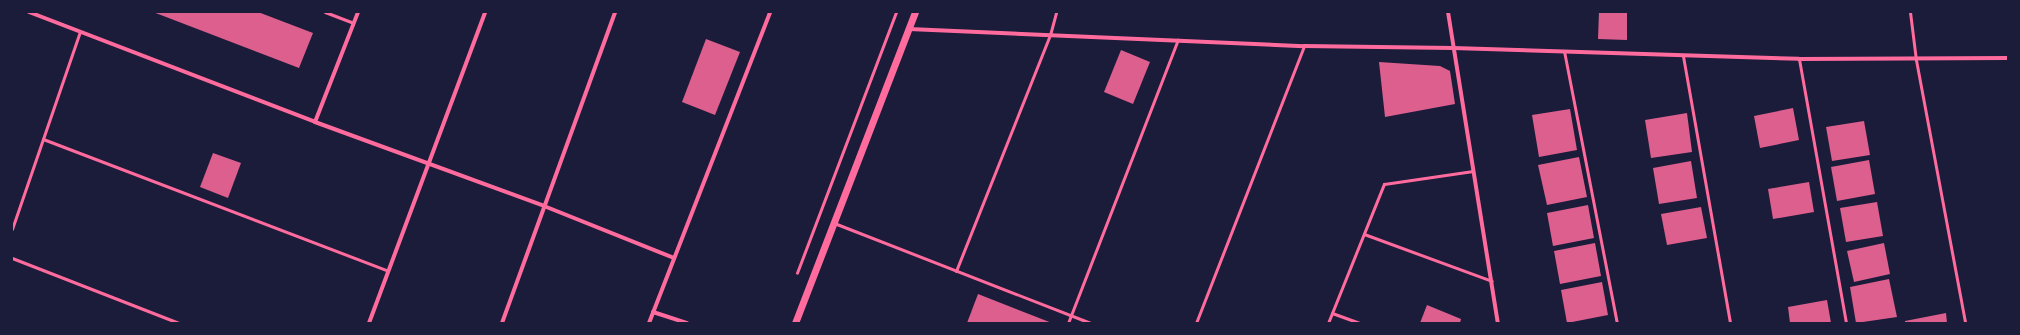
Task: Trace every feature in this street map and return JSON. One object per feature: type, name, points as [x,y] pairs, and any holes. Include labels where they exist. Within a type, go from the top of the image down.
[{"type":"street","points":[[29,12],[315,122],[544,206],[674,258]]},
{"type":"street","points":[[315,122],[358,12]]},
{"type":"street","points":[[369,323],[427,164],[485,12]]},
{"type":"street","points":[[502,323],[615,12]]},
{"type":"street","points":[[649,323],[770,12]]},
{"type":"street","points":[[795,323],[915,12]]},
{"type":"street","points":[[1448,12],[1498,323]]},
{"type":"street","points":[[909,29],[1304,46],[1453,48],[1799,59],[1916,60],[2008,58]]},
{"type":"street","points":[[653,312],[687,323]]},
{"type":"lane","points":[[325,12],[353,23]]},
{"type":"lane","points":[[956,270],[1050,35],[1056,12]]},
{"type":"lane","points":[[1910,12],[1916,60],[1964,323]]},
{"type":"lane","points":[[12,229],[80,32]]},
{"type":"lane","points":[[1068,323],[1178,40]]},
{"type":"lane","points":[[1196,323],[1304,46]]},
{"type":"lane","points":[[1564,51],[1617,323]]},
{"type":"lane","points":[[1683,56],[1730,323]]},
{"type":"lane","points":[[1799,59],[1846,323]]},
{"type":"lane","points":[[44,139],[388,271]]},
{"type":"lane","points":[[1328,323],[1384,184],[1473,171]]},
{"type":"lane","points":[[834,223],[1091,323]]},
{"type":"lane","points":[[1364,234],[1492,281]]},
{"type":"lane","points":[[12,258],[179,323]]},
{"type":"lane","points":[[1332,313],[1360,323]]},
{"type":"path","points":[[795,281],[896,12]]},
{"type":"building","points":[[153,12],[258,12],[313,33],[299,68]]},
{"type":"building","points":[[1599,12],[1627,12],[1627,40],[1598,39]]},
{"type":"building","points":[[706,39],[740,52],[715,115],[682,102]]},
{"type":"building","points":[[1121,50],[1150,62],[1133,104],[1104,92]]},
{"type":"building","points":[[1379,62],[1440,66],[1450,71],[1455,104],[1385,117]]},
{"type":"building","points":[[1793,108],[1799,140],[1760,148],[1754,116]]},
{"type":"building","points":[[1570,109],[1577,150],[1539,157],[1532,115]]},
{"type":"building","points":[[1687,113],[1692,152],[1651,158],[1645,120]]},
{"type":"building","points":[[1864,121],[1870,155],[1832,161],[1826,127]]},
{"type":"building","points":[[213,153],[241,163],[228,198],[200,187]]},
{"type":"building","points":[[1579,157],[1587,197],[1547,205],[1538,165]]},
{"type":"building","points":[[1869,160],[1875,194],[1837,201],[1831,167]]},
{"type":"building","points":[[1691,161],[1697,198],[1659,204],[1653,168]]},
{"type":"building","points":[[1809,182],[1814,212],[1773,219],[1768,189]]},
{"type":"building","points":[[1877,202],[1883,236],[1846,242],[1840,208]]},
{"type":"building","points":[[1588,205],[1594,238],[1553,246],[1547,213]]},
{"type":"building","points":[[1701,207],[1707,238],[1667,245],[1661,214]]},
{"type":"building","points":[[1595,243],[1601,276],[1560,284],[1554,251]]},
{"type":"building","points":[[1884,243],[1890,274],[1854,282],[1847,251]]},
{"type":"building","points":[[1889,279],[1897,317],[1856,323],[1850,287]]},
{"type":"building","points":[[1602,282],[1608,315],[1567,323],[1561,290]]},
{"type":"building","points":[[978,294],[1052,323],[967,323]]},
{"type":"building","points":[[1827,300],[1831,323],[1790,323],[1788,307]]},
{"type":"building","points":[[1427,305],[1461,319],[1460,323],[1420,323]]},
{"type":"building","points":[[1946,313],[1947,323],[1905,323],[1905,321]]}]
